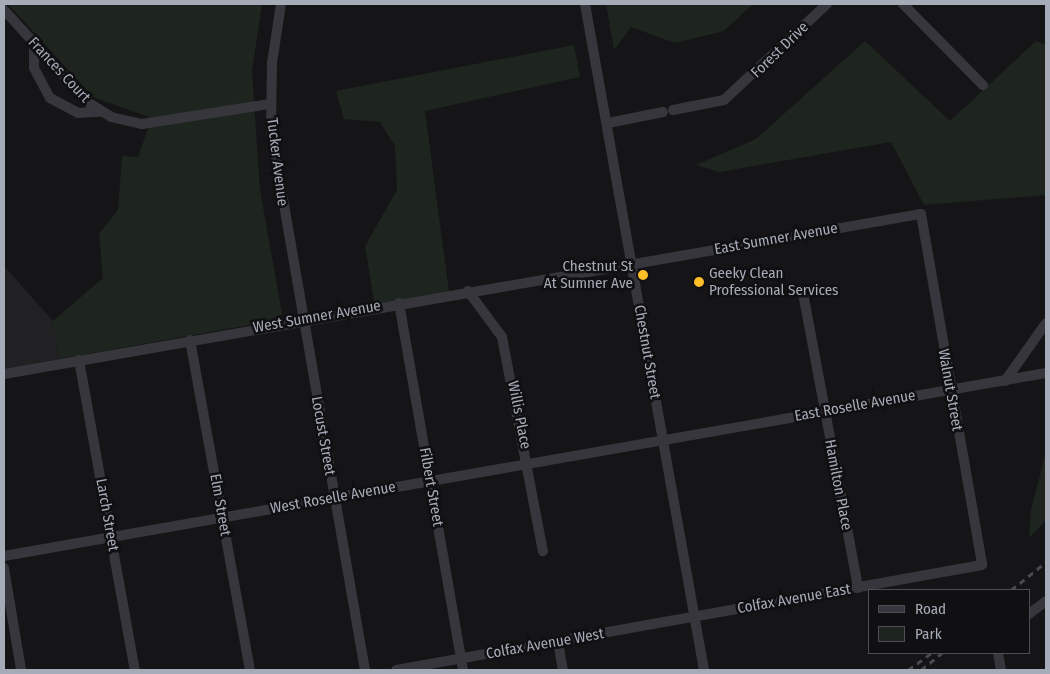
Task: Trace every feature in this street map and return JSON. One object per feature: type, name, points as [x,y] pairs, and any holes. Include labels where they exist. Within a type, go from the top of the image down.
[{"type":"street","name":"Tucker Avenue","points":[[281,4],[272,63],[270,104],[280,194],[302,320]]},
{"type":"street","name":"Chestnut Street","points":[[585,4],[608,123],[704,670]]},
{"type":"street","name":"Forest Drive","points":[[608,123],[714,103],[732,95],[827,4]]},
{"type":"street","points":[[903,4],[983,85]]},
{"type":"street","name":"Frances Court","points":[[4,10],[100,112],[126,122],[142,124],[270,104]]},
{"type":"street","points":[[34,43],[34,68],[50,98],[78,113],[100,112]]},
{"type":"street","name":"East Sumner Avenue","points":[[632,265],[921,214]]},
{"type":"street","name":"Walnut Street","points":[[921,214],[982,565]]},
{"type":"street","name":"West Sumner Avenue","points":[[4,374],[468,291],[632,265]]},
{"type":"street","name":"Willis Place","points":[[468,291],[502,337],[543,551]]},
{"type":"street","name":"Hamilton Place","points":[[803,293],[858,588]]},
{"type":"street","name":"Filbert Street","points":[[399,303],[463,670]]},
{"type":"street","name":"Locust Street","points":[[302,320],[365,670]]},
{"type":"street","points":[[1006,381],[1046,323]]},
{"type":"street","name":"Elm Street","points":[[190,340],[250,670]]},
{"type":"street","name":"Larch Street","points":[[79,360],[135,670]]},
{"type":"street","name":"East Roselle Avenue","points":[[663,441],[950,389],[1006,381],[1046,372]]},
{"type":"street","name":"West Roselle Avenue","points":[[4,556],[663,441]]},
{"type":"street","name":"Colfax Avenue East","points":[[695,618],[982,565]]},
{"type":"street","points":[[4,568],[21,670]]},
{"type":"street","points":[[1030,613],[1046,601]]},
{"type":"street","name":"Colfax Avenue West","points":[[396,670],[695,618]]},
{"type":"street","points":[[558,642],[563,670]]},
{"type":"street","points":[[998,654],[1001,670]]},
{"type":"shaded area","points":[[4,266],[53,321],[59,359],[4,369]]},
{"type":"green space","points":[[8,4],[262,4],[252,71],[260,190],[283,319],[59,359],[53,321],[103,278],[99,234],[118,210],[122,156],[138,157],[152,118],[93,97]]},
{"type":"green space","points":[[606,4],[753,4],[724,31],[675,43],[631,27],[614,50]]},
{"type":"green space","points":[[865,41],[950,121],[1036,41],[1046,45],[1046,195],[924,205],[891,142],[719,172],[696,165],[756,139]]},
{"type":"green space","points":[[574,45],[580,77],[425,111],[449,292],[375,307],[365,246],[397,190],[395,146],[380,122],[344,119],[336,91]]},
{"type":"green space","points":[[1046,451],[1046,520],[1029,538],[1031,510]]},
{"type":"railway","points":[[1012,589],[1046,562]]},
{"type":"railway","points":[[908,670],[930,654]]},
{"type":"railway","points":[[921,670],[941,654]]},
{"type":"place","name":"Chestnut St At Sumner Ave","points":[[643,275]]},
{"type":"place","name":"Geeky Clean Professional Services","points":[[699,282]]}]
